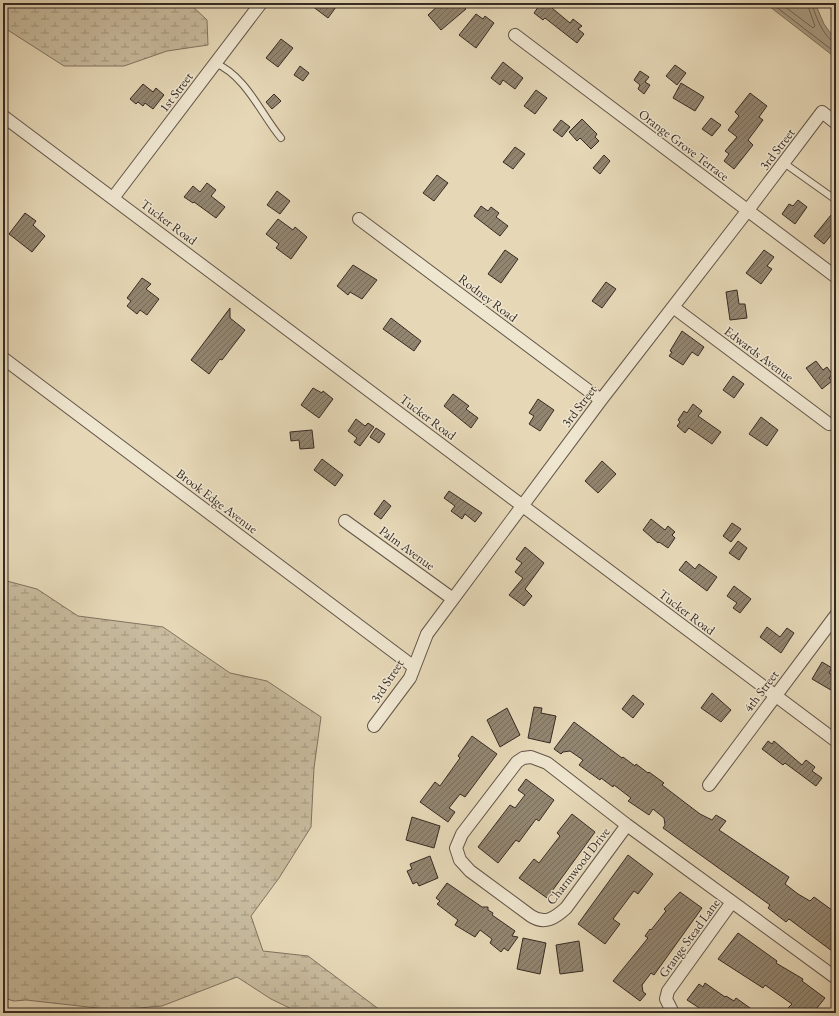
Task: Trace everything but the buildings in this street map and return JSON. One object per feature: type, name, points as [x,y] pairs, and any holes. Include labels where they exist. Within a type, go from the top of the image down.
[{"type":"street","name":"1st Street","points":[[113,198],[261,3]]},
{"type":"street","name":"Orange Grove Terrace","points":[[515,36],[836,277]]},
{"type":"street","name":"3rd Street","points":[[374,726],[406,682],[414,667],[427,634],[672,307],[822,112],[836,123]]},
{"type":"street","name":"Tucker Road","points":[[3,116],[836,741]]},
{"type":"street","name":"Rodney Road","points":[[360,219],[601,400]]},
{"type":"street","name":"Edwards Avenue","points":[[672,307],[829,424]]},
{"type":"street","name":"Brook Edge Avenue","points":[[3,358],[414,667]]},
{"type":"street","name":"Palm Avenue","points":[[345,521],[453,599]]},
{"type":"street","name":"4th Street","points":[[709,785],[836,615]]},
{"type":"street","name":"Charmwood Drive","points":[[627,825],[566,908],[557,917],[540,921],[470,871],[460,860],[456,848],[462,834],[512,768],[523,758],[531,757],[547,763],[627,825],[836,978]]},
{"type":"street","name":"Grange Stead Lane","points":[[672,1013],[666,999],[668,991],[732,902]]},
{"type":"lane","points":[[215,63],[227,68],[234,75],[255,100],[281,138]]},
{"type":"lane","points":[[784,163],[836,200]]},
{"type":"green space","points":[[3,3],[189,3],[207,20],[208,45],[167,51],[124,66],[64,66],[3,27]]},
{"type":"green space","points":[[3,580],[37,589],[78,616],[163,627],[230,673],[267,681],[321,717],[314,768],[311,827],[279,878],[251,916],[263,951],[308,956],[384,1013],[300,1013],[271,999],[237,977],[162,1006],[115,1010],[26,1000],[14,1001],[3,998]]},
{"type":"water","points":[[765,3],[815,3],[824,24],[836,41],[836,58]]}]
